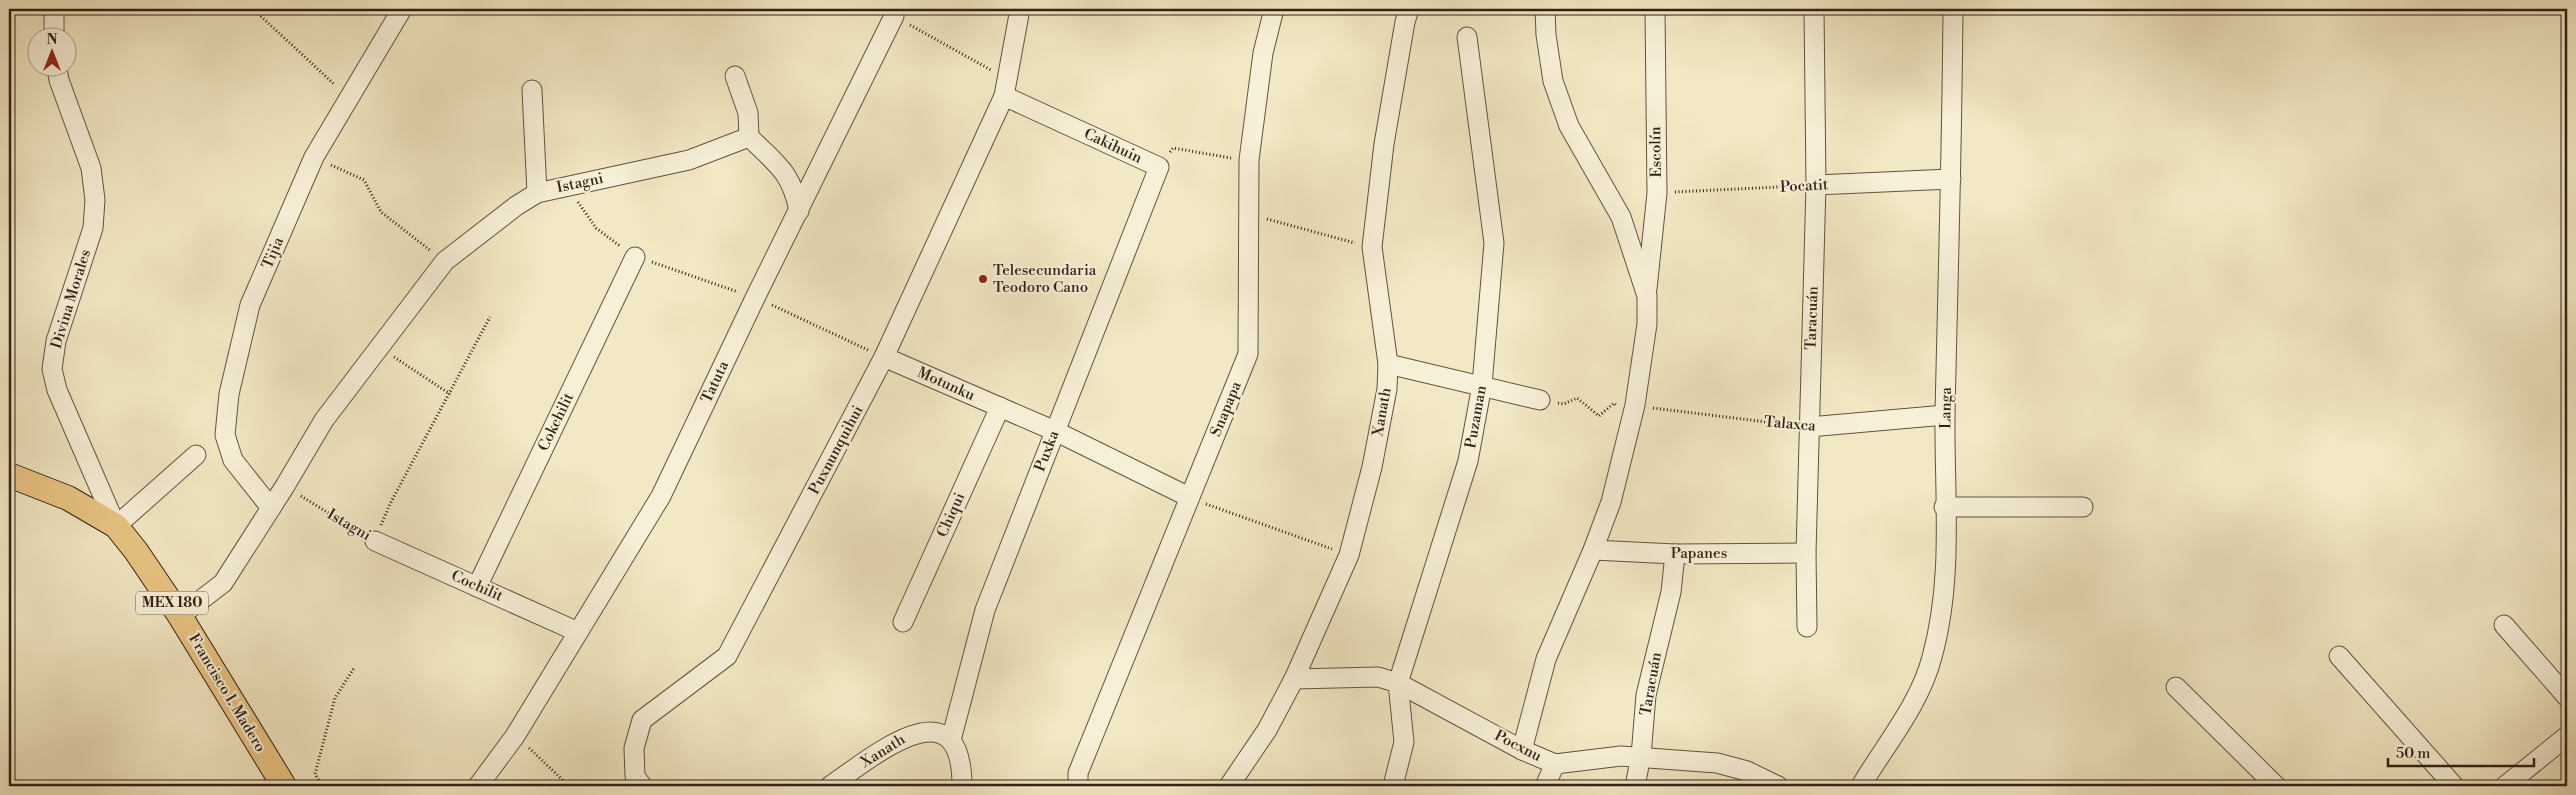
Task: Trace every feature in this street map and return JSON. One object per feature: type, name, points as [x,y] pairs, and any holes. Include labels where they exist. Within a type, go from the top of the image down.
[{"type":"main road","name":"Francisco I. Madero","points":[[9,475],[68,498],[116,526],[136,551],[180,616],[284,786]]},
{"type":"street","points":[[54,9],[54,28]]},
{"type":"street","name":"Tijia","points":[[271,508],[234,460],[225,435],[229,394],[250,305],[314,157],[402,9]]},
{"type":"street","name":"Puxnunquihui","points":[[642,786],[635,776],[634,748],[642,720],[728,656],[884,357],[1006,88],[1020,9]]},
{"type":"street","name":"Snapapa","points":[[1078,786],[1078,773],[1248,354],[1247,214],[1249,160],[1263,53],[1274,9]]},
{"type":"street","name":"Xanath","points":[[1229,786],[1267,730],[1294,679],[1349,555],[1372,468],[1387,389],[1388,364],[1372,247],[1384,144],[1405,22],[1409,9]]},
{"type":"street","points":[[1522,750],[1546,659],[1593,550],[1611,502],[1633,413],[1646,324],[1646,296],[1621,216],[1569,126],[1553,81],[1546,35],[1545,9]]},
{"type":"street","name":"Escolín","points":[[1646,296],[1657,193],[1656,9]]},
{"type":"street","name":"Taracuán","points":[[1807,627],[1806,553],[1816,185],[1814,9]]},
{"type":"street","name":"Langa","points":[[1868,783],[1924,684],[1933,657],[1941,614],[1947,556],[1944,507],[1945,415],[1953,9]]},
{"type":"street","name":"Tatuta","points":[[478,786],[515,736],[661,496],[755,298],[894,16]]},
{"type":"street","name":"Puzaman","points":[[1393,786],[1404,742],[1398,683],[1468,461],[1482,385],[1494,243],[1467,37]]},
{"type":"street","points":[[735,76],[748,113],[749,138],[786,173],[795,192],[799,211]]},
{"type":"street","name":"Divina Morales","points":[[59,78],[92,168],[95,200],[93,228],[56,341],[52,369],[57,390],[116,526]]},
{"type":"street","name":"Cakihuin","points":[[1006,88],[1159,167]]},
{"type":"street","points":[[532,90],[537,193]]},
{"type":"street","name":"Istagni","points":[[180,616],[223,583],[285,486],[324,420],[445,261],[516,206],[537,193],[566,185],[690,160],[749,138]]},
{"type":"street","name":"Puxka","points":[[951,740],[985,610],[1159,167]]},
{"type":"street","name":"Pocatit","points":[[1816,185],[1951,179]]},
{"type":"street","name":"Cokchilit","points":[[477,586],[635,257]]},
{"type":"street","name":"Motunku","points":[[884,357],[1055,431],[1189,498]]},
{"type":"street","points":[[1388,364],[1540,400]]},
{"type":"street","name":"Chiqui","points":[[903,622],[1000,408]]},
{"type":"street","name":"Talaxca","points":[[1809,428],[1945,415]]},
{"type":"street","points":[[116,526],[196,455]]},
{"type":"street","points":[[1944,507],[2083,506]]},
{"type":"street","name":"Cochilit","points":[[375,541],[578,632]]},
{"type":"street","name":"Papanes","points":[[1593,550],[1675,554],[1806,553]]},
{"type":"street","name":"Taracuán","points":[[1635,786],[1641,756],[1646,695],[1670,592],[1675,554]]},
{"type":"street","points":[[2504,625],[2567,698]]},
{"type":"street","points":[[2339,656],[2454,786]]},
{"type":"street","name":"Pocxnu","points":[[1294,679],[1378,677],[1398,683],[1522,750],[1555,764],[1596,758],[1641,756],[1717,763],[1748,771],[1778,786]]},
{"type":"street","points":[[2176,687],[2276,786]]},
{"type":"street","name":"Xanath","points":[[830,786],[910,734],[934,731],[951,740]]},
{"type":"street","points":[[2506,786],[2567,736]]},
{"type":"street","points":[[951,740],[956,752],[959,784]]},
{"type":"street","points":[[1546,786],[1555,764]]},
{"type":"path","points":[[253,9],[349,98]]},
{"type":"path","points":[[894,16],[1006,88]]},
{"type":"path","name":"Cakihuin","points":[[1159,167],[1173,148],[1249,160]]},
{"type":"path","points":[[314,157],[364,180],[381,212],[445,261]]},
{"type":"path","points":[[566,185],[596,228],[635,257],[755,298],[884,357]]},
{"type":"path","name":"Pocatit","points":[[1657,193],[1816,185]]},
{"type":"path","points":[[1247,214],[1372,247]]},
{"type":"path","name":"Istagni","points":[[285,486],[375,541],[391,502],[490,317]]},
{"type":"path","points":[[379,347],[450,394]]},
{"type":"path","points":[[1540,400],[1564,404],[1577,398],[1599,416],[1614,403],[1633,413]]},
{"type":"path","name":"Talaxca","points":[[1633,413],[1809,428]]},
{"type":"path","points":[[1189,498],[1349,555]]},
{"type":"path","points":[[322,786],[315,774],[317,764],[335,698],[354,668]]},
{"type":"path","points":[[515,736],[569,786]]},
{"type":"place","name":"Telesecundaria Teodoro Cano","points":[[983,279]]}]
